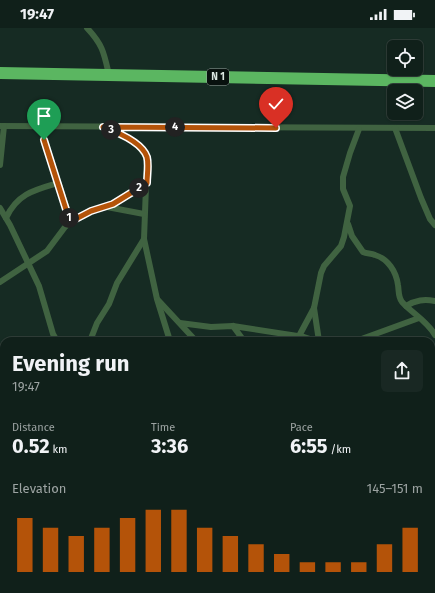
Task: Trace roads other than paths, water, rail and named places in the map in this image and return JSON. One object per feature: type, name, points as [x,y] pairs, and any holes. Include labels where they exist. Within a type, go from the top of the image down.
[{"type":"highway","name":"N 1","points":[[0,73],[435,81]]},
{"type":"street","points":[[87,28],[96,37],[103,49],[108,75]]},
{"type":"street","points":[[0,165],[2,126],[359,129],[435,128]]},
{"type":"street","points":[[42,126],[70,222]]},
{"type":"street","points":[[103,127],[126,138],[144,150],[147,160],[144,239],[157,299],[169,337]]},
{"type":"street","points":[[395,128],[421,198],[430,219],[435,225]]},
{"type":"street","points":[[317,337],[314,308],[321,273],[324,266],[341,246],[350,206],[343,189],[344,177],[350,153],[359,129]]},
{"type":"street","points":[[0,282],[51,248],[59,234],[70,222],[91,211],[107,207],[147,183]]},
{"type":"street","points":[[6,218],[11,207],[24,196],[37,190],[58,184]]},
{"type":"street","points":[[107,207],[144,214]]},
{"type":"street","points":[[0,208],[29,263],[44,299],[50,326],[55,337]]},
{"type":"street","points":[[347,223],[352,236],[362,252],[379,257],[388,262],[392,267],[397,277],[401,300],[426,323],[435,335]]},
{"type":"street","points":[[91,337],[96,323],[109,304],[117,283],[144,239]]},
{"type":"street","points":[[157,299],[192,337]]},
{"type":"street","points":[[406,306],[414,301],[427,299],[435,301]]},
{"type":"street","points":[[299,336],[314,308]]},
{"type":"street","points":[[367,337],[419,318]]},
{"type":"street","points":[[180,323],[211,327],[233,326],[303,337]]},
{"type":"street","points":[[233,326],[241,337]]}]
